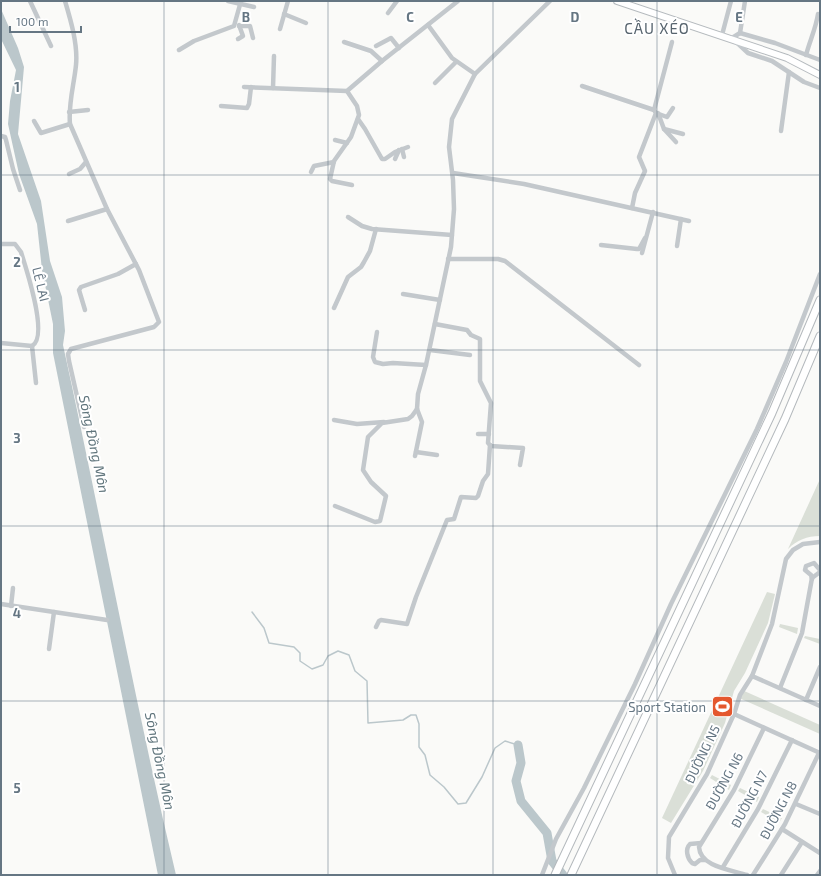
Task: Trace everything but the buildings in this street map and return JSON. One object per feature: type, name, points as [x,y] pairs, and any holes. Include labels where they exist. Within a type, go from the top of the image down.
[{"type":"highway","points":[[555,875],[772,413],[820,300]]},
{"type":"highway","points":[[571,875],[785,419],[820,336]]},
{"type":"main road","points":[[617,1],[632,3],[787,58],[820,75]]},
{"type":"street","points":[[30,1],[51,46]]},
{"type":"street","points":[[65,1],[73,35],[76,64],[69,112],[70,124],[107,208],[136,264],[155,308],[158,324],[154,327],[71,349],[68,354],[69,361],[84,427]]},
{"type":"street","points":[[228,1],[241,2],[254,7]]},
{"type":"street","points":[[280,29],[288,1]]},
{"type":"street","points":[[388,13],[397,1]]},
{"type":"street","points":[[244,87],[347,91],[382,61],[458,1]]},
{"type":"street","points":[[437,455],[416,454],[422,422],[417,409],[418,394],[430,350],[452,235],[454,209],[453,173],[449,147],[452,119],[475,74],[550,1]]},
{"type":"street","points":[[722,35],[731,1]]},
{"type":"street","points":[[740,34],[745,1]]},
{"type":"street","points":[[238,39],[243,36],[238,24],[241,2]]},
{"type":"street","points":[[284,14],[306,23]]},
{"type":"street","points":[[806,55],[812,32],[817,26],[818,14]]},
{"type":"street","points":[[179,50],[194,41],[229,29],[238,24],[250,26],[253,38]]},
{"type":"street","points":[[428,24],[456,62],[475,74]]},
{"type":"street","points":[[820,60],[740,34],[732,38],[748,53],[772,62],[804,82],[820,88]]},
{"type":"street","points":[[376,46],[391,38],[399,48]]},
{"type":"street","points":[[344,42],[372,51],[382,61]]},
{"type":"street","points":[[632,208],[635,193],[645,171],[639,157],[656,112],[672,42]]},
{"type":"street","points":[[273,88],[274,56]]},
{"type":"street","points":[[435,83],[456,62]]},
{"type":"street","points":[[781,131],[789,72]]},
{"type":"street","points":[[582,86],[667,117],[673,108]]},
{"type":"street","points":[[221,106],[247,108],[249,104],[251,87]]},
{"type":"street","points":[[347,91],[357,106],[358,119],[382,159],[388,158],[401,149],[408,147]]},
{"type":"street","points":[[69,112],[88,110]]},
{"type":"street","points":[[656,112],[664,129],[676,142]]},
{"type":"street","points":[[352,185],[331,180],[334,162],[346,143],[358,119]]},
{"type":"street","points":[[34,121],[41,133],[70,124]]},
{"type":"street","points":[[664,129],[683,134]]},
{"type":"street","points":[[1,136],[5,136],[20,190]]},
{"type":"street","points":[[335,140],[346,143]]},
{"type":"street","points":[[401,149],[404,158]]},
{"type":"street","points":[[395,159],[401,149]]},
{"type":"street","points":[[69,174],[80,169],[86,162]]},
{"type":"street","points":[[311,172],[314,166],[334,162]]},
{"type":"street","points":[[453,173],[524,184],[689,221]]},
{"type":"street","points":[[68,221],[107,208]]},
{"type":"street","points":[[642,253],[653,212]]},
{"type":"street","points":[[348,218],[362,226],[376,229],[452,235]]},
{"type":"street","points":[[677,246],[681,219]]},
{"type":"street","points":[[334,308],[348,277],[357,271],[370,251],[376,229]]},
{"type":"street","points":[[601,245],[639,249],[645,238]]},
{"type":"street","name":"LÊ LAI","points":[[1,244],[15,244],[22,252],[37,313],[39,332],[34,345],[36,383]]},
{"type":"street","points":[[448,260],[498,259],[505,261],[639,365]]},
{"type":"street","points":[[85,310],[79,290],[81,287],[118,274],[136,264]]},
{"type":"street","points":[[543,873],[556,838],[584,788],[635,684],[671,604],[757,429],[786,362],[820,274]]},
{"type":"street","points":[[403,294],[440,300]]},
{"type":"street","points":[[376,627],[378,621],[382,620],[407,624],[447,520],[454,519],[461,496],[477,498],[488,474],[490,445],[488,443],[491,403],[480,381],[480,339],[471,335],[467,330],[435,324]]},
{"type":"street","points":[[377,332],[373,357],[374,362],[382,364],[393,363],[426,365]]},
{"type":"street","points":[[1,343],[34,345]]},
{"type":"street","points":[[430,350],[470,354]]},
{"type":"street","points":[[334,420],[357,424],[386,422],[408,419],[417,409]]},
{"type":"street","points":[[335,506],[375,522],[381,520],[386,496],[370,482],[363,470],[363,465],[369,434],[386,422]]},
{"type":"street","points":[[478,434],[489,434]]},
{"type":"street","points":[[490,445],[524,448],[520,465]]},
{"type":"street","name":"ĐƯỜNG N5","points":[[675,875],[670,866],[667,850],[670,832],[707,774],[734,714],[740,695],[752,676],[772,624],[786,559],[793,550],[803,544],[820,542]]},
{"type":"street","points":[[780,688],[802,633],[812,579],[815,574],[820,571],[814,562],[806,566],[805,570],[811,575],[812,579]]},
{"type":"street","points":[[11,606],[13,588]]},
{"type":"street","points":[[1,604],[107,620]]},
{"type":"street","points":[[50,649],[54,612]]},
{"type":"street","points":[[806,700],[820,667]]},
{"type":"street","points":[[752,676],[820,706]]},
{"type":"street","points":[[734,714],[820,753]]},
{"type":"street","name":"ĐƯỜNG N6","points":[[705,860],[700,860],[695,864],[692,863],[687,854],[687,850],[690,844],[701,843],[734,790],[764,728]]},
{"type":"street","name":"ĐƯỜNG N7","points":[[723,867],[758,809],[792,740]]},
{"type":"street","name":"ĐƯỜNG N8","points":[[754,875],[796,804],[820,753]]},
{"type":"street","points":[[796,804],[819,813]]},
{"type":"street","points":[[782,829],[820,853]]},
{"type":"street","points":[[781,875],[802,842]]},
{"type":"street","points":[[701,843],[699,850],[705,860],[747,875]]},
{"type":"street","points":[[817,875],[820,871]]},
{"type":"shaded area","name":"Sông Đồng Môn","points":[[1,9],[18,48],[24,67],[18,134],[41,201],[50,261],[62,297],[65,331],[63,345],[146,743],[176,875],[158,875],[53,353],[53,324],[42,270],[37,224],[19,174],[8,124],[10,101],[16,70],[1,39]]},
{"type":"shaded area","points":[[820,479],[820,536],[802,539],[788,549]]},
{"type":"shaded area","name":"Sport Station","points":[[767,592],[775,594],[768,623],[745,673],[734,691],[725,723],[703,771],[671,823],[662,818]]},
{"type":"shaded area","points":[[780,624],[798,628],[797,634],[779,627]]},
{"type":"shaded area","points":[[805,636],[820,639],[820,644],[804,638]]},
{"type":"shaded area","points":[[742,690],[820,725],[820,734],[739,698]]},
{"type":"shaded area","points":[[712,775],[731,785],[729,790],[710,778]]},
{"type":"shaded area","points":[[740,788],[759,797],[757,802],[738,791]]},
{"type":"shaded area","points":[[763,809],[782,818],[779,823],[761,812]]},
{"type":"waterway","points":[[252,612],[264,628],[269,643],[294,647],[300,653],[300,661],[312,669],[323,665],[328,656],[338,651],[349,655],[355,671],[367,681],[368,723],[403,720],[411,715],[416,715],[419,724],[419,747],[425,755],[430,775],[444,787],[458,804],[466,803],[482,777],[495,748],[505,741],[518,745]]},
{"type":"waterway","points":[[518,745],[521,763],[516,781],[521,801],[547,833],[552,861],[563,875]]},
{"type":"place","name":"Sport Station","points":[[722,707]]},
{"type":"district","name":"CẦU XÉO","points":[[657,29]]}]
